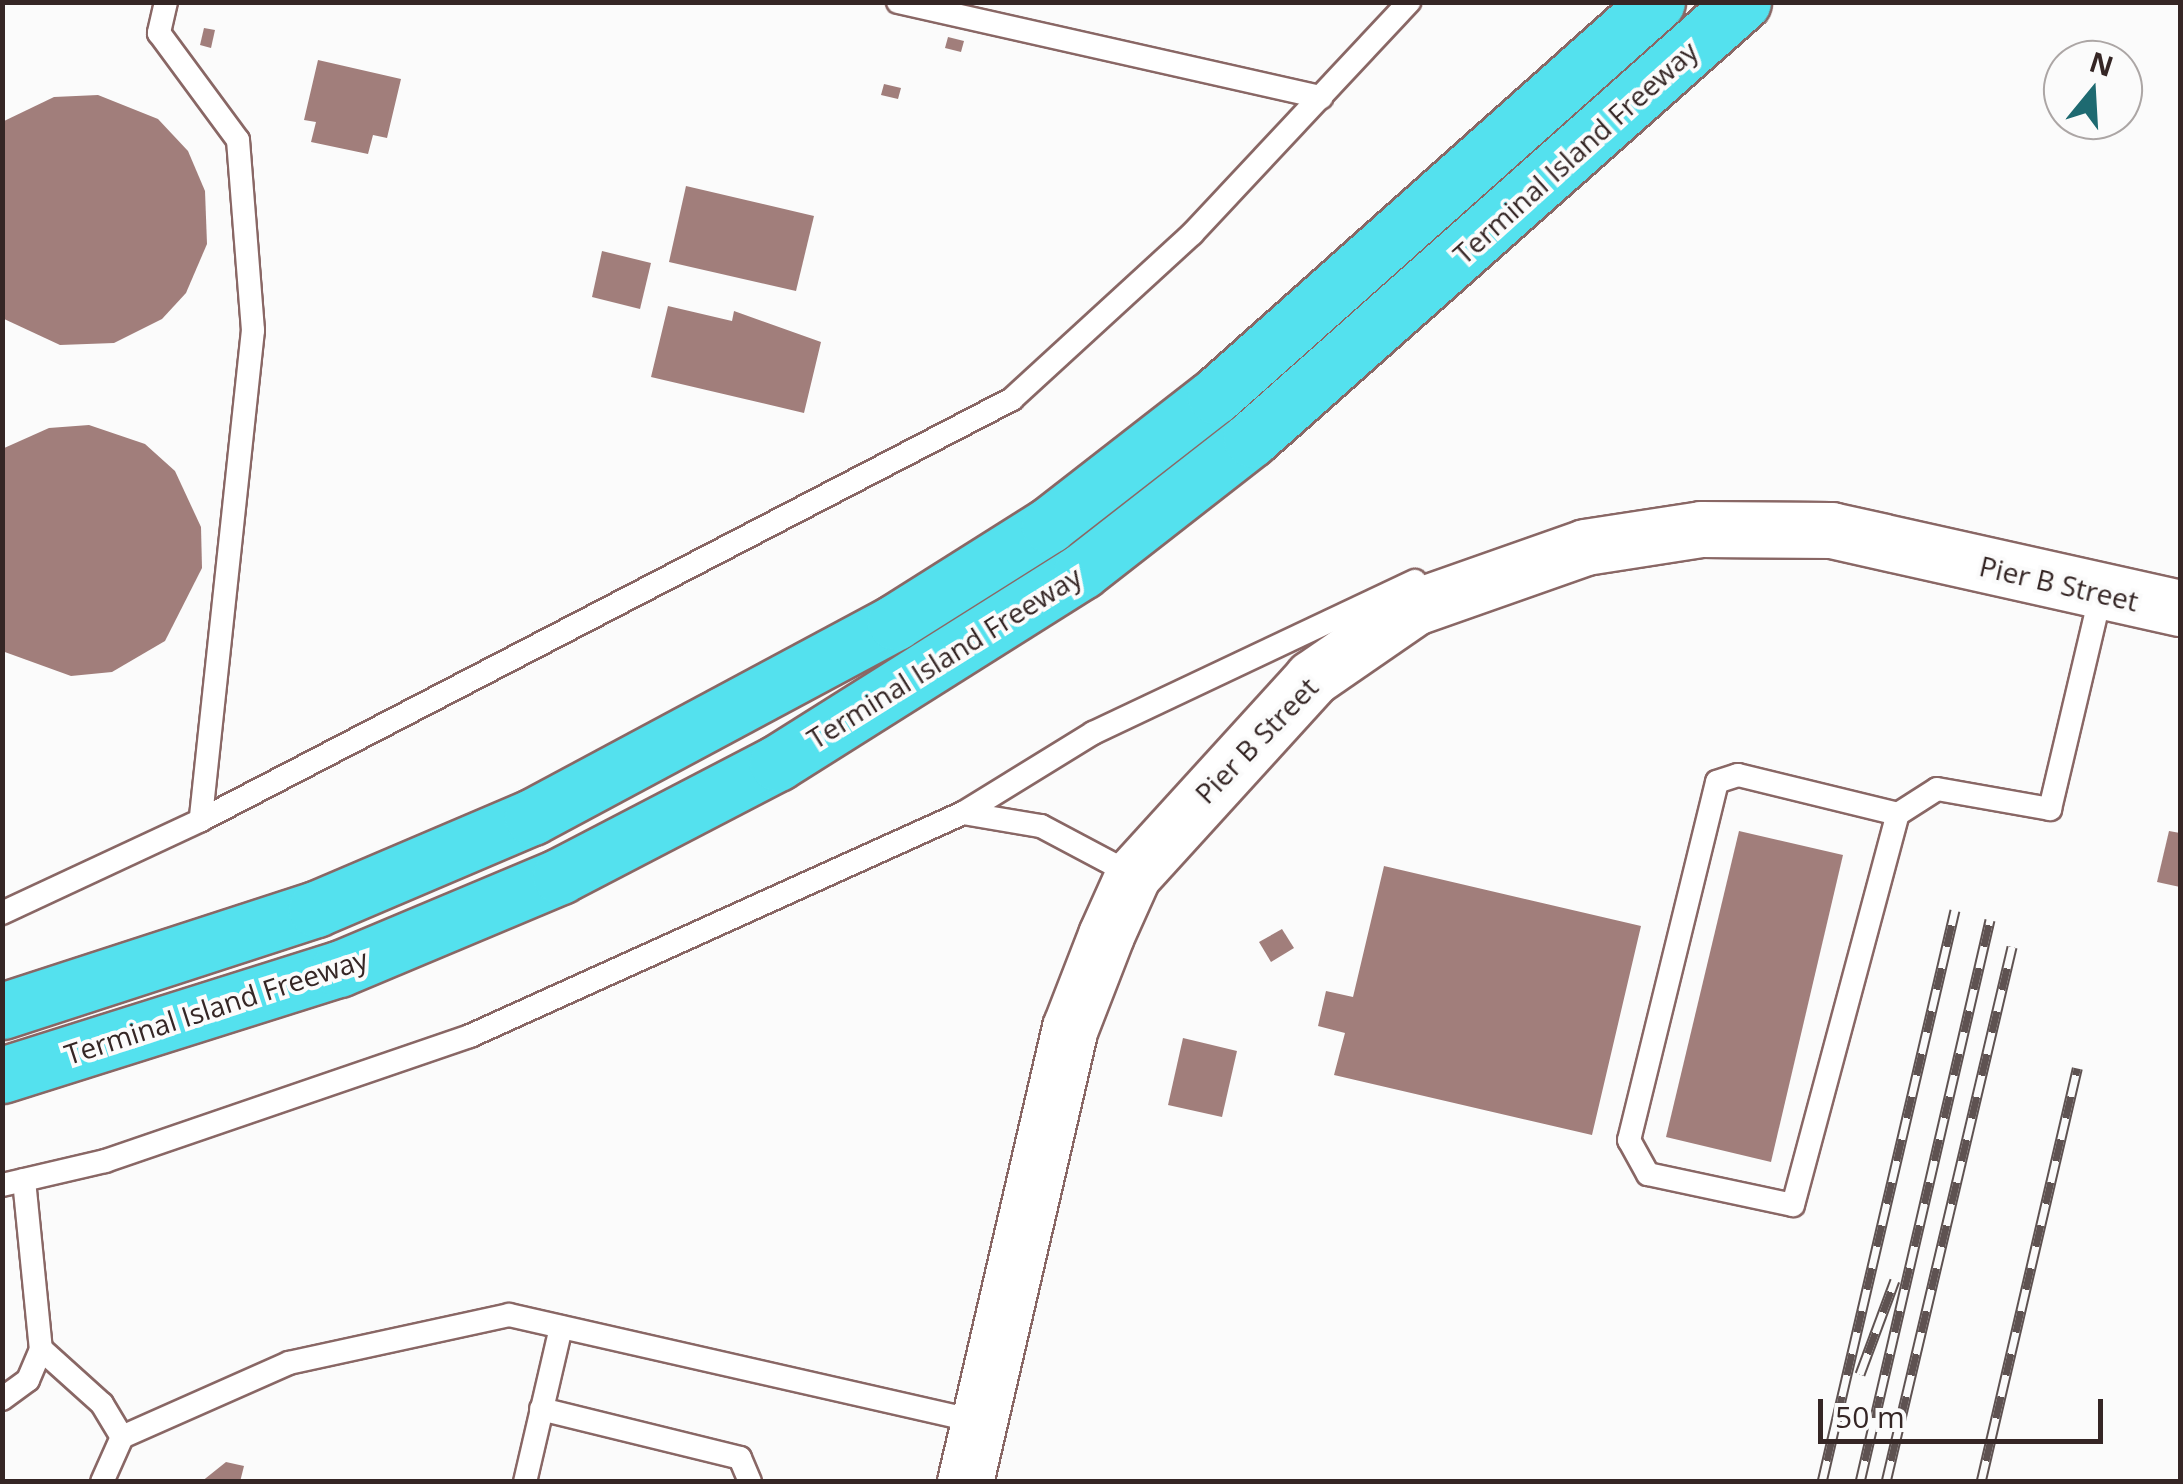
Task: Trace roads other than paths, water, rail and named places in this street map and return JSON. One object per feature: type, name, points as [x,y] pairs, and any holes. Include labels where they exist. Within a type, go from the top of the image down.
[{"type":"highway","name":"Terminal Island Freeway","points":[[2,1011],[316,909],[532,818],[895,622],[1049,525],[1215,396],[1657,2]]},
{"type":"highway","name":"Terminal Island Freeway","points":[[2,1075],[339,969],[560,876],[777,763],[1082,570],[1251,439],[1743,2]]},
{"type":"street","name":"Pier B Street","points":[[965,1482],[1070,1028],[1133,875],[1312,678],[1415,607],[1585,547],[1701,529],[1831,530],[2101,594],[2180,608]]},
{"type":"lane","points":[[166,2],[159,33],[238,140],[253,330],[201,820]]},
{"type":"lane","points":[[898,2],[1321,97]]},
{"type":"lane","points":[[2,913],[201,820],[1012,399],[1192,234],[1410,2]]},
{"type":"lane","points":[[2,1399],[28,1380],[41,1349],[13,1182],[470,1036],[962,813],[1093,733],[1317,622],[1416,580],[1585,547]]},
{"type":"lane","points":[[1898,814],[1738,775],[1717,782],[1629,1140],[1648,1174],[1793,1204],[1898,814],[1937,789],[2050,808],[2101,594]]},
{"type":"lane","points":[[962,813],[1041,826],[1133,875]]},
{"type":"lane","points":[[102,1482],[122,1436],[289,1364],[509,1316],[979,1422]]},
{"type":"lane","points":[[525,1482],[561,1327]]},
{"type":"lane","points":[[41,1349],[102,1404],[122,1436]]},
{"type":"lane","points":[[541,1409],[740,1458],[750,1482]]},
{"type":"railway","points":[[1822,1482],[1955,910]]},
{"type":"railway","points":[[1860,1482],[1990,920]]},
{"type":"railway","points":[[1886,1482],[2012,947]]},
{"type":"railway","points":[[1981,1482],[2077,1068]]},
{"type":"railway","points":[[1860,1374],[1895,1280]]}]
